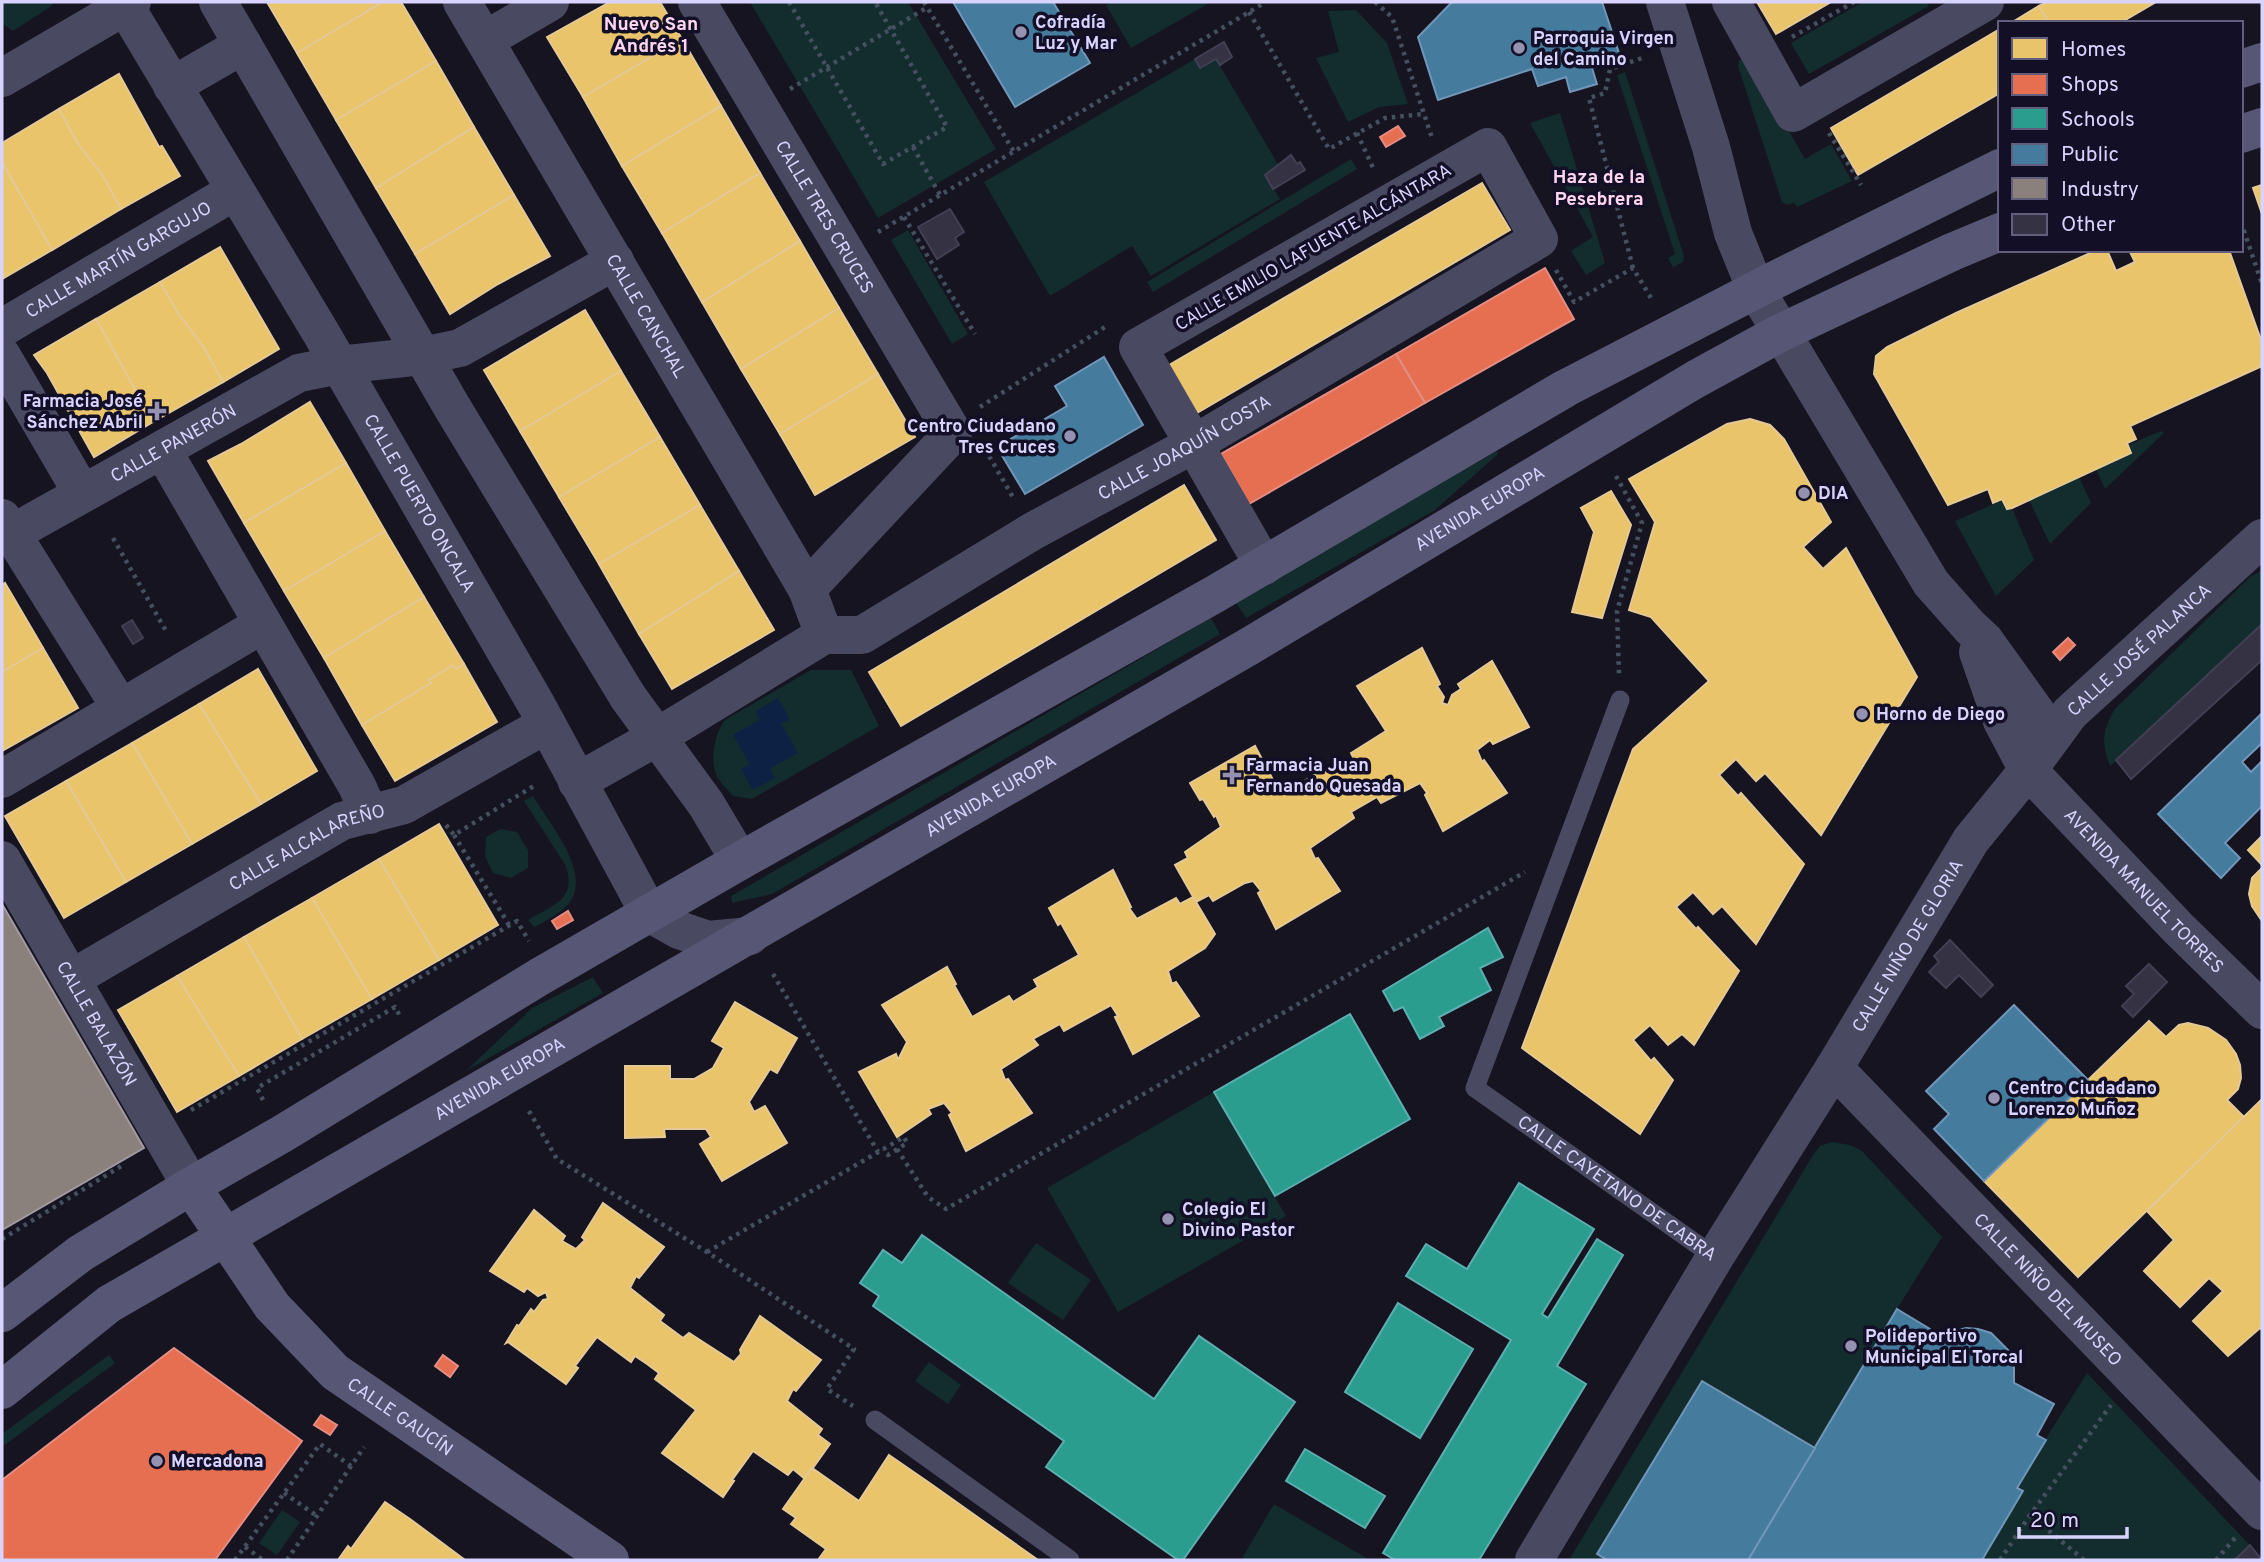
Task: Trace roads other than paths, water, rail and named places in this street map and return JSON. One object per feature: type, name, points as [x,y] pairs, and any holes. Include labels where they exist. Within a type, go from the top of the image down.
[{"type":"main road","points":[[2243,68],[2262,62]]},
{"type":"main road","points":[[2243,133],[2262,127]]},
{"type":"main road","points":[[2,1313],[81,1253],[649,913],[1264,566],[1566,388],[1998,169]]},
{"type":"main road","name":"AVENIDA EUROPA","points":[[2,1390],[109,1304],[1248,648],[1684,386],[1780,333],[1998,233]]},
{"type":"main road","name":"CALLE GAUCÍN","points":[[191,1186],[272,1306],[335,1372],[610,1560]]},
{"type":"street","points":[[218,2],[422,356],[628,697],[706,804],[740,861]]},
{"type":"street","name":"CALLE CANCHAL","points":[[461,2],[807,589],[824,635]]},
{"type":"street","points":[[485,40],[550,2]]},
{"type":"street","name":"CALLE TRES CRUCES","points":[[697,2],[760,106],[970,430],[807,589]]},
{"type":"street","points":[[1665,2],[1711,147],[1733,233],[1756,290],[1931,583],[1970,628],[1985,641],[2053,736]]},
{"type":"street","points":[[1731,2],[1761,55],[1802,108],[1985,2]]},
{"type":"street","points":[[2,78],[128,4]]},
{"type":"street","name":"CALLE PUERTO ONCALA","points":[[128,4],[172,86],[339,365],[547,724],[649,913]]},
{"type":"street","points":[[172,86],[243,45]]},
{"type":"street","name":"CALLE EMILIO LAFUENTE ALCÁNTARA","points":[[1194,444],[1138,347],[1488,147],[1539,239]]},
{"type":"street","name":"CALLE MARTÍN GARGUJO","points":[[2,328],[235,191]]},
{"type":"street","name":"CALLE JOAQUÍN COSTA","points":[[824,635],[862,635],[1032,531],[1194,444],[1539,239]]},
{"type":"street","name":"CALLE PANERÓN","points":[[6,526],[82,493],[163,451],[299,373],[460,348],[615,261]]},
{"type":"street","points":[[2,356],[82,493]]},
{"type":"street","points":[[1194,444],[1264,566]]},
{"type":"street","points":[[163,451],[357,786],[370,815]]},
{"type":"street","points":[[6,526],[120,707]]},
{"type":"street","name":"CALLE JOSÉ PALANCA","points":[[2028,770],[2070,713],[2262,538]]},
{"type":"street","points":[[2,779],[263,624]]},
{"type":"street","points":[[1970,628],[2002,721],[2028,770]]},
{"type":"street","points":[[573,774],[657,737],[824,635]]},
{"type":"street","name":"CALLE ALCALAREÑO","points":[[71,979],[342,821],[404,806],[547,724]]},
{"type":"street","name":"AVENIDA MANUEL TORRES","points":[[2028,770],[2178,928],[2262,1010]]},
{"type":"street","name":"CALLE NIÑO DE GLORIA","points":[[1715,1257],[1970,840],[2028,770]]},
{"type":"street","name":"CALLE BALAZÓN","points":[[2,860],[191,1186]]},
{"type":"street","points":[[649,913],[678,930],[708,940],[750,936]]},
{"type":"street","name":"CALLE NIÑO DEL MUSEO","points":[[1833,1068],[2262,1511]]},
{"type":"street","name":"CALLE CAYETANO DE CABRA","points":[[1534,1560],[1715,1257]]},
{"type":"lane","name":"CALLE CAYETANO DE CABRA","points":[[1619,699],[1475,1088],[1715,1257]]},
{"type":"lane","points":[[874,1420],[1070,1560]]},
{"type":"water","points":[[778,698],[790,719],[781,724],[798,753],[770,768],[775,778],[753,790],[741,769],[750,764],[733,735],[760,720],[756,711]]},
{"type":"place","name":"Cofradía Luz y Mar","points":[[1021,32]]},
{"type":"place","name":"Parroquia Virgen del Camino","points":[[1519,48]]},
{"type":"place","name":"Farmacia José Sánchez Abril","points":[[157,411]]},
{"type":"place","name":"Centro Ciudadano Tres Cruces","points":[[1070,436]]},
{"type":"place","name":"DIA","points":[[1804,493]]},
{"type":"place","name":"Horno de Diego","points":[[1862,714]]},
{"type":"place","name":"Farmacia Juan Fernando Quesada","points":[[1232,775]]},
{"type":"place","name":"Centro Ciudadano Lorenzo Muñoz","points":[[1994,1098]]},
{"type":"place","name":"Colegio El Divino Pastor","points":[[1168,1219]]},
{"type":"place","name":"Polideportivo Municipal El Torcal","points":[[1851,1346]]},
{"type":"place","name":"Mercadona","points":[[157,1461]]},
{"type":"district","name":"Nuevo San Andrés 1","points":[[651,34]]},
{"type":"district","name":"Haza de la Pesebrera","points":[[1599,187]]}]
